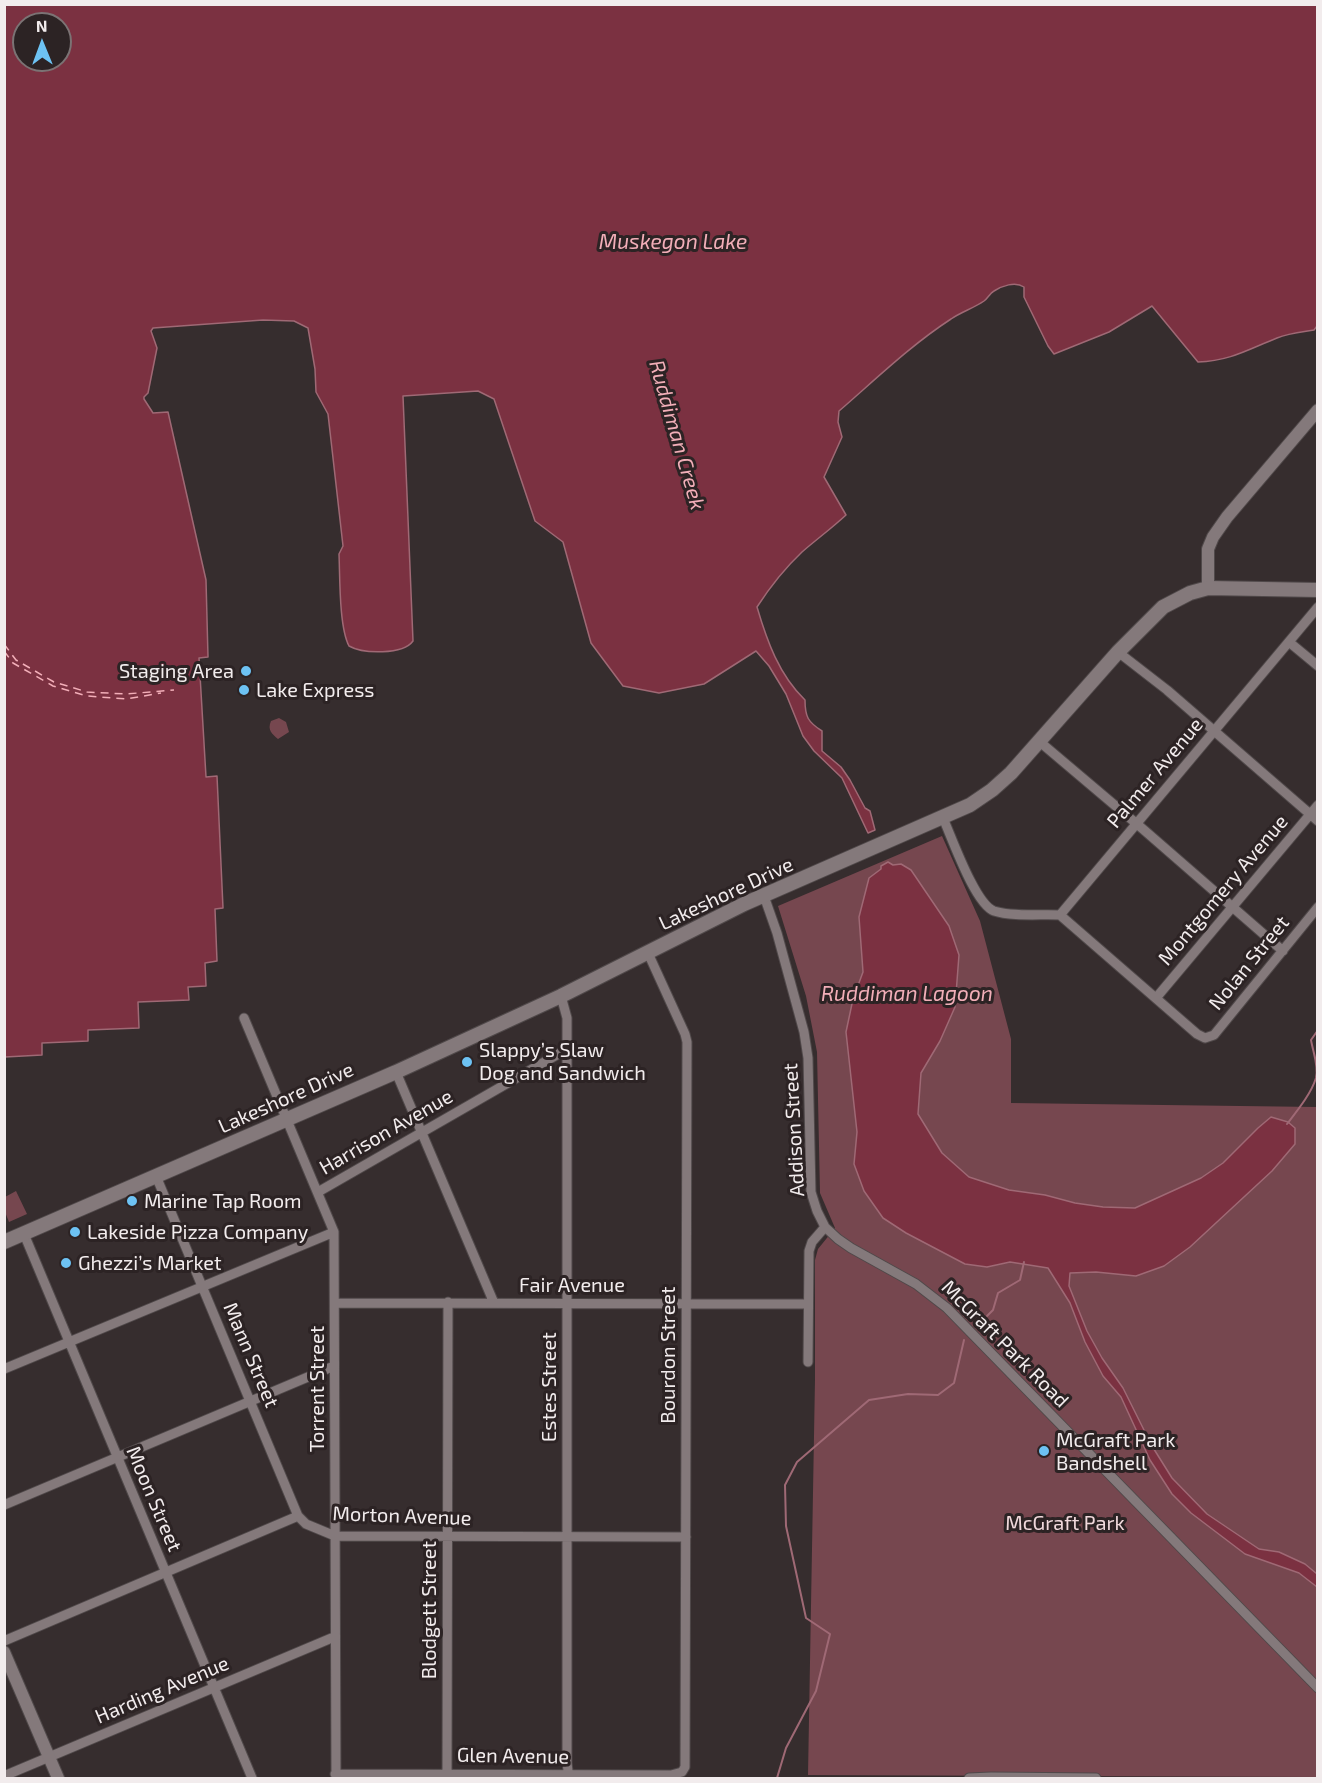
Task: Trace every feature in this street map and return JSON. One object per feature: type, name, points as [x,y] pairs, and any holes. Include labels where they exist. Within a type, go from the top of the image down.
[{"type":"main road","points":[[1208,588],[1317,590]]},
{"type":"main road","name":"Lakeshore Drive","points":[[4,1242],[396,1072],[561,996],[764,896],[970,805],[1011,773],[1118,652],[1163,607],[1190,593],[1208,588]]},
{"type":"street","points":[[1208,588],[1208,549],[1213,537],[1227,517],[1317,410]]},
{"type":"street","name":"Palmer Avenue","points":[[1060,915],[1317,607]]},
{"type":"street","points":[[1289,642],[1317,666]]},
{"type":"street","points":[[1118,652],[1167,690],[1314,818]]},
{"type":"street","points":[[1040,742],[1283,951]]},
{"type":"street","name":"Montgomery Avenue","points":[[1156,998],[1233,906],[1314,818],[1317,805]]},
{"type":"street","points":[[943,818],[982,902],[993,911],[998,912],[1060,915],[1156,998]]},
{"type":"street","name":"Addison Street","points":[[764,896],[777,933],[805,1040],[810,1088],[812,1192],[817,1211],[825,1227]]},
{"type":"street","name":"Nolan Street","points":[[1156,998],[1197,1034],[1206,1038],[1214,1035],[1317,907]]},
{"type":"street","name":"Bourdon Street","points":[[648,953],[686,1034],[687,1042],[686,1765]]},
{"type":"street","name":"Estes Street","points":[[561,996],[567,1013],[567,1763],[569,1777]]},
{"type":"street","name":"Torrent Street","points":[[244,1018],[334,1232],[336,1776]]},
{"type":"street","name":"Harrison Avenue","points":[[318,1192],[567,1049]]},
{"type":"street","points":[[396,1072],[494,1303]]},
{"type":"street","name":"Mann Street","points":[[156,1176],[298,1516]]},
{"type":"street","points":[[808,1362],[810,1246],[825,1227]]},
{"type":"street","name":"McGraft Park Road","points":[[825,1227],[851,1248],[916,1284],[947,1308],[1317,1688]]},
{"type":"street","points":[[4,1369],[334,1232]]},
{"type":"street","name":"Moon Street","points":[[24,1234],[252,1779]]},
{"type":"street","name":"Blodgett Street","points":[[447,1774],[448,1302]]},
{"type":"street","name":"Fair Avenue","points":[[335,1303],[808,1304]]},
{"type":"street","points":[[4,1505],[334,1366]]},
{"type":"street","points":[[4,1641],[298,1516]]},
{"type":"street","name":"Morton Avenue","points":[[298,1516],[306,1524],[335,1536],[686,1537]]},
{"type":"street","name":"Harding Avenue","points":[[4,1776],[334,1638]]},
{"type":"street","points":[[4,1652],[58,1779]]},
{"type":"street","name":"Glen Avenue","points":[[336,1776],[672,1775],[682,1772],[686,1765]]},
{"type":"street","points":[[969,1779],[1096,1779]]},
{"type":"green space","points":[[279,718],[286,722],[289,732],[278,739],[270,727],[271,721]]},
{"type":"green space","name":"McGraft Park","points":[[942,836],[980,921],[1011,1039],[1011,1103],[1317,1107],[1317,1777],[808,1775],[815,1260],[818,1249],[835,1228],[820,1193],[817,1052],[806,996],[778,906]]},
{"type":"green space","points":[[16,1191],[27,1214],[9,1222],[5,1212],[5,1197]]},
{"type":"water","name":"Muskegon Lake","points":[[5,4],[1317,5],[1317,326],[1314,330],[1282,336],[1230,357],[1198,362],[1152,306],[1109,332],[1054,354],[1024,297],[1024,287],[1017,284],[1009,285],[994,291],[984,301],[936,329],[839,411],[838,422],[842,437],[824,477],[846,515],[796,558],[757,607],[781,669],[805,700],[808,719],[822,731],[822,751],[841,767],[865,808],[870,811],[875,830],[868,833],[842,778],[814,751],[803,736],[786,694],[769,666],[756,651],[704,684],[659,693],[623,686],[591,643],[563,542],[535,521],[494,399],[478,391],[403,396],[413,641],[401,649],[382,652],[364,651],[349,646],[343,627],[339,554],[343,546],[328,414],[316,392],[315,369],[308,328],[294,321],[263,320],[153,328],[151,331],[157,348],[148,393],[144,399],[153,413],[168,412],[206,580],[208,657],[199,658],[206,777],[217,776],[223,908],[215,909],[217,961],[205,963],[206,986],[188,987],[189,1000],[138,1002],[139,1028],[88,1030],[88,1041],[42,1043],[42,1055],[5,1057]]},
{"type":"water","name":"Ruddiman Lagoon","points":[[888,862],[893,865],[901,864],[911,870],[949,926],[959,955],[955,1007],[940,1041],[921,1073],[918,1114],[942,1153],[969,1177],[1009,1190],[1045,1195],[1075,1203],[1135,1208],[1201,1178],[1223,1163],[1271,1117],[1288,1122],[1295,1128],[1295,1144],[1272,1171],[1190,1247],[1164,1266],[1136,1276],[1096,1272],[1070,1273],[1069,1286],[1087,1331],[1123,1388],[1152,1446],[1172,1478],[1207,1514],[1259,1549],[1279,1552],[1305,1564],[1317,1574],[1317,1587],[1299,1573],[1245,1554],[1191,1513],[1172,1494],[1150,1460],[1121,1397],[1103,1376],[1085,1342],[1070,1303],[1048,1268],[1010,1262],[987,1267],[965,1264],[906,1233],[883,1218],[864,1191],[854,1164],[857,1132],[846,1032],[853,999],[863,972],[859,917],[869,878]]},
{"type":"waterway","points":[[1287,1124],[1307,1096],[1316,1078],[1316,1064],[1311,1040],[1318,1030]]},
{"type":"waterway","points":[[980,1323],[993,1310],[998,1293],[1020,1280],[1024,1262]]},
{"type":"waterway","points":[[777,1778],[786,1748],[816,1691],[830,1634],[806,1618],[786,1526],[785,1485],[797,1462],[869,1400],[908,1394],[938,1395],[954,1383],[964,1340]]},
{"type":"ferry route","points":[[4,644],[16,660],[54,682],[87,692],[126,694],[174,690]]},
{"type":"ferry route","points":[[4,651],[13,663],[53,686],[87,696],[126,699],[161,693]]},
{"type":"place","name":"Staging Area","points":[[246,671]]},
{"type":"place","name":"Lake Express","points":[[244,690]]},
{"type":"place","name":"Slappy’s Slaw Dog and Sandwich","points":[[467,1062]]},
{"type":"place","name":"Marine Tap Room","points":[[132,1201]]},
{"type":"place","name":"Lakeside Pizza Company","points":[[75,1232]]},
{"type":"place","name":"Ghezzi’s Market","points":[[66,1263]]},
{"type":"place","name":"McGraft Park Bandshell","points":[[1044,1451]]},
{"type":"water label","name":"Ruddiman Creek","points":[[677,435]]}]
